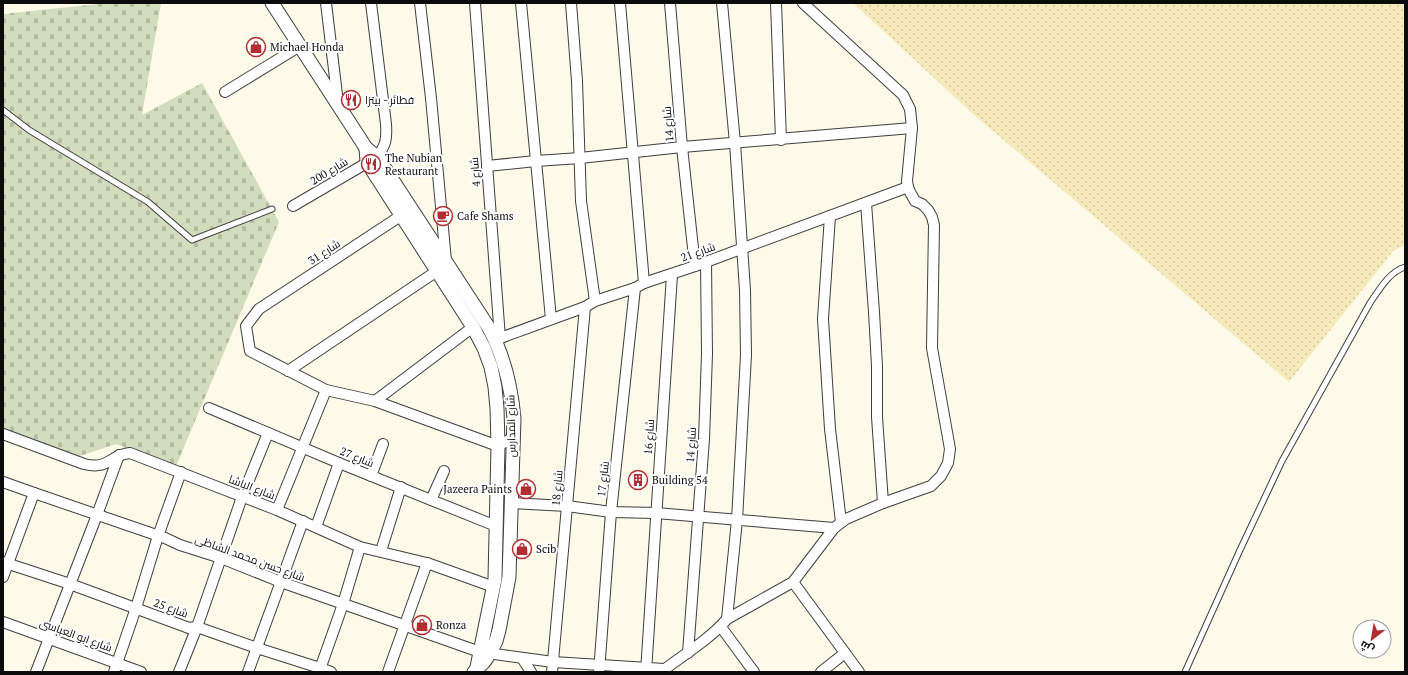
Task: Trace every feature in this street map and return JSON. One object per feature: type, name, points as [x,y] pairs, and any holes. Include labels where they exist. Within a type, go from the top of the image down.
[{"type":"street","name":"شارع المدارس","points":[[272,3],[366,148],[402,215],[498,339],[512,394],[514,418],[512,438],[509,578],[499,630],[485,653]]},
{"type":"street","points":[[326,3],[338,105]]},
{"type":"street","points":[[371,3],[387,133],[384,148],[372,159]]},
{"type":"street","points":[[420,3],[432,98],[441,266],[288,371],[326,390],[375,401],[498,446],[512,438]]},
{"type":"street","name":"شارع 4","points":[[475,3],[498,339]]},
{"type":"street","points":[[521,3],[551,319]]},
{"type":"street","points":[[571,3],[577,81],[581,201],[595,301]]},
{"type":"street","points":[[620,3],[644,283]]},
{"type":"street","name":"شارع 14","points":[[670,3],[682,147],[695,266]]},
{"type":"street","points":[[722,3],[735,143],[745,290],[746,356],[737,520],[724,623],[754,672]]},
{"type":"street","points":[[776,3],[781,140]]},
{"type":"street","points":[[664,671],[724,623],[793,582],[837,525],[846,519],[883,503],[931,486],[941,476],[948,463],[950,449],[932,348],[934,225],[928,210],[922,204],[915,201],[908,187],[907,181],[912,128],[910,109],[903,95],[803,3]]},
{"type":"street","points":[[225,92],[300,46]]},
{"type":"street","points":[[487,166],[633,153],[682,147],[912,128]]},
{"type":"street","name":"شارع المدارس","points":[[372,159],[441,266],[484,348],[491,367],[497,408],[498,446],[496,561],[484,662],[475,670]]},
{"type":"street","name":"شارع 200","points":[[292,206],[372,159]]},
{"type":"street","name":"شارع 21","points":[[498,339],[585,307],[595,301],[635,288],[644,283],[672,275],[908,187]]},
{"type":"street","points":[[866,203],[874,312],[877,417],[883,503]]},
{"type":"street","name":"شارع 31","points":[[288,371],[250,351],[246,326],[259,308],[402,215]]},
{"type":"street","points":[[830,216],[823,319],[837,525]]},
{"type":"street","name":"شارع 14","points":[[688,653],[704,439],[707,354],[706,262]]},
{"type":"street","name":"شارع 16","points":[[647,670],[672,275]]},
{"type":"street","name":"شارع 17","points":[[599,669],[611,512],[635,288]]},
{"type":"street","name":"شارع 18","points":[[553,667],[585,307]]},
{"type":"street","points":[[375,401],[473,327]]},
{"type":"street","points":[[277,510],[326,390]]},
{"type":"street","name":"شارع 27","points":[[209,408],[371,476],[496,526]]},
{"type":"street","points":[[179,672],[197,627],[242,496],[268,432]]},
{"type":"street","points":[[3,434],[93,466],[110,462],[119,455]]},
{"type":"street","points":[[371,476],[383,444]]},
{"type":"street","name":"شارع الباشا","points":[[119,455],[130,452],[277,510],[360,547],[427,563],[494,587]]},
{"type":"street","points":[[36,672],[98,515],[119,455]]},
{"type":"street","points":[[316,528],[340,463]]},
{"type":"street","points":[[431,500],[444,471]]},
{"type":"street","points":[[115,668],[136,608],[158,536],[181,472]]},
{"type":"street","name":"شارع حسن محمد الشاظى","points":[[3,482],[220,558],[343,604],[485,653],[522,658],[553,667],[664,671]]},
{"type":"street","points":[[381,551],[401,487]]},
{"type":"street","points":[[3,577],[6,563],[34,493]]},
{"type":"street","points":[[511,503],[567,506],[611,512],[656,513],[737,520],[837,525]]},
{"type":"street","points":[[248,672],[303,521]]},
{"type":"street","points":[[320,670],[343,604],[360,547]]},
{"type":"street","name":"شارع 25","points":[[6,563],[70,584],[189,628],[197,627],[320,670],[331,672]]},
{"type":"street","points":[[388,672],[427,563]]},
{"type":"street","points":[[793,582],[859,672]]},
{"type":"street","name":"شارع ابو العباسى","points":[[3,622],[49,638],[115,668],[141,672]]},
{"type":"street","points":[[821,672],[845,653]]},
{"type":"street","points":[[522,658],[531,672]]},
{"type":"lane","points":[[3,110],[29,130],[148,202],[192,240],[272,209]]},
{"type":"lane","points":[[1185,672],[1282,461],[1370,303],[1383,284],[1399,269],[1405,267]]},
{"type":"sand","points":[[853,3],[1405,3],[1405,245],[1394,250],[1289,382],[973,114]]},
{"type":"green space","points":[[107,3],[161,3],[142,115],[202,83],[279,222],[176,466],[116,444],[77,457],[3,431],[3,14]]},
{"type":"place","name":"Michael Honda","points":[[256,47]]},
{"type":"place","name":"فطائر - بيتزا","points":[[351,100]]},
{"type":"place","name":"The Nubian Restaurant","points":[[371,164]]},
{"type":"place","name":"Cafe Shams","points":[[443,216]]},
{"type":"place","name":"Building 54","points":[[638,480]]},
{"type":"place","name":"Jazeera Paints","points":[[526,489]]},
{"type":"place","name":"Scib","points":[[522,549]]},
{"type":"place","name":"Ronza","points":[[422,625]]}]
